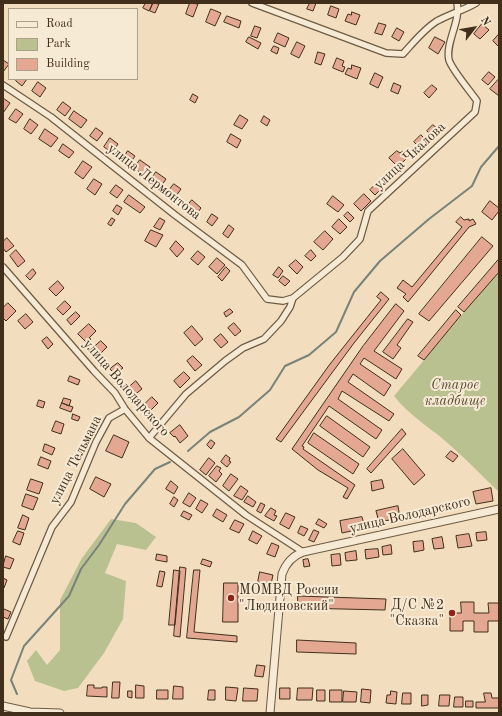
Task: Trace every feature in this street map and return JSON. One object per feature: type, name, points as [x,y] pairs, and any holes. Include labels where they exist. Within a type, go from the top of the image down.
[{"type":"street","points":[[252,3],[386,53],[403,54],[435,22],[458,10],[476,3]]},
{"type":"street","name":"улица Чкалова","points":[[283,301],[293,298],[343,257],[360,239],[368,211],[475,112],[477,101],[458,76],[450,60],[450,49],[458,10],[456,3]]},
{"type":"street","name":"улица Лермонтова","points":[[3,85],[51,117],[175,215],[242,264],[267,299],[283,301]]},
{"type":"street","name":"улица Володарского","points":[[3,267],[115,393],[149,438],[246,515],[303,552]]},
{"type":"street","points":[[149,438],[186,394],[243,348],[264,339],[281,322],[290,307],[293,298]]},
{"type":"street","name":"улица Тельмана","points":[[6,637],[52,527],[71,502],[96,442],[110,418],[125,408]]},
{"type":"street","name":"улица Володарского","points":[[270,713],[282,574],[289,560],[303,552],[499,509]]},
{"type":"street","points":[[3,706],[30,712],[60,713]]},
{"type":"green space","name":"Старое кладбище","points":[[499,272],[499,492],[443,439],[411,414],[394,396]]},
{"type":"green space","points":[[111,519],[136,523],[156,537],[146,550],[117,544],[105,573],[126,581],[123,619],[104,653],[78,688],[64,691],[35,681],[27,661],[36,650],[47,665],[60,650],[60,600],[82,558]]},
{"type":"building","points":[[146,3],[153,3],[149,11],[143,8]]},
{"type":"building","points":[[153,3],[159,4],[155,13],[150,11]]},
{"type":"building","points":[[190,3],[198,4],[193,17],[186,14]]},
{"type":"building","points":[[310,3],[316,3],[313,11],[307,9]]},
{"type":"building","points":[[331,6],[339,9],[336,18],[328,15]]},
{"type":"building","points":[[211,9],[221,13],[215,26],[206,22]]},
{"type":"building","points":[[352,12],[360,15],[356,25],[345,21],[348,14],[351,15]]},
{"type":"building","points":[[227,16],[241,21],[239,28],[224,22]]},
{"type":"building","points":[[379,23],[386,25],[382,35],[375,33]]},
{"type":"building","points":[[482,24],[489,30],[480,39],[474,34]]},
{"type":"building","points":[[255,26],[261,28],[257,38],[251,36]]},
{"type":"building","points":[[397,28],[404,32],[399,41],[392,37]]},
{"type":"building","points":[[278,33],[289,38],[285,47],[274,42]]},
{"type":"building","points":[[499,34],[499,47],[493,41]]},
{"type":"building","points":[[249,37],[261,43],[258,49],[246,42]]},
{"type":"building","points":[[435,37],[445,42],[438,54],[429,48]]},
{"type":"building","points":[[297,42],[305,46],[299,58],[291,54]]},
{"type":"building","points":[[274,46],[279,48],[277,54],[271,51]]},
{"type":"building","points":[[318,52],[325,54],[321,65],[315,63]]},
{"type":"building","points":[[337,58],[344,61],[342,66],[345,67],[343,72],[333,68]]},
{"type":"building","points":[[3,60],[8,63],[8,65],[3,72]]},
{"type":"building","points":[[352,65],[361,68],[357,79],[345,74],[348,68],[351,69]]},
{"type":"building","points":[[489,72],[495,77],[488,85],[482,80]]},
{"type":"building","points":[[375,73],[383,77],[378,88],[370,84]]},
{"type":"building","points":[[16,80],[26,80],[22,86]]},
{"type":"building","points":[[498,80],[499,81],[499,96],[490,89]]},
{"type":"building","points":[[38,82],[46,88],[40,97],[32,91]]},
{"type":"building","points":[[394,83],[401,86],[398,94],[391,91]]},
{"type":"building","points":[[432,85],[437,89],[429,98],[424,93]]},
{"type":"building","points":[[193,94],[198,97],[195,103],[190,100]]},
{"type":"building","points":[[3,98],[10,103],[3,113]]},
{"type":"building","points":[[63,102],[71,108],[65,116],[57,110]]},
{"type":"building","points":[[16,109],[23,114],[16,123],[9,119]]},
{"type":"building","points":[[74,111],[87,120],[81,128],[69,119]]},
{"type":"building","points":[[240,115],[248,120],[242,129],[234,125]]},
{"type":"building","points":[[264,116],[270,120],[267,126],[261,122]]},
{"type":"building","points":[[30,119],[38,125],[31,134],[24,129]]},
{"type":"building","points":[[433,125],[437,128],[440,125],[444,130],[435,139],[427,131]]},
{"type":"building","points":[[96,128],[103,133],[97,141],[90,136]]},
{"type":"building","points":[[45,129],[58,138],[51,147],[39,139]]},
{"type":"building","points":[[231,134],[241,140],[237,148],[227,142]]},
{"type":"building","points":[[421,135],[430,144],[423,151],[414,142]]},
{"type":"building","points":[[110,138],[118,144],[112,153],[104,147]]},
{"type":"building","points":[[63,144],[74,152],[69,158],[59,151]]},
{"type":"building","points":[[128,151],[135,156],[129,165],[122,160]]},
{"type":"building","points":[[397,151],[400,153],[403,151],[406,154],[403,156],[406,159],[398,167],[389,158]]},
{"type":"building","points":[[140,160],[150,167],[145,176],[134,168]]},
{"type":"building","points":[[83,161],[92,167],[83,179],[75,173]]},
{"type":"building","points":[[156,172],[166,179],[160,188],[150,181]]},
{"type":"building","points":[[94,179],[102,184],[95,195],[87,189]]},
{"type":"building","points":[[378,182],[383,187],[375,195],[370,190]]},
{"type":"building","points":[[174,184],[181,189],[174,199],[167,193]]},
{"type":"building","points":[[116,185],[123,190],[117,198],[110,193]]},
{"type":"building","points":[[364,194],[371,201],[361,211],[354,204]]},
{"type":"building","points":[[129,195],[145,207],[140,213],[124,202]]},
{"type":"building","points":[[333,196],[344,205],[338,212],[327,204]]},
{"type":"building","points":[[192,200],[201,208],[196,215],[186,208]]},
{"type":"building","points":[[490,201],[499,208],[499,211],[492,220],[482,212]]},
{"type":"building","points":[[117,205],[122,208],[118,215],[113,211]]},
{"type":"building","points":[[348,212],[354,218],[350,222],[344,216]]},
{"type":"building","points":[[212,214],[218,218],[212,226],[207,222]]},
{"type":"building","points":[[461,217],[464,220],[469,219],[469,221],[473,219],[476,224],[469,227],[408,302],[403,297],[406,294],[397,288],[403,280],[412,287],[462,227],[456,222]]},
{"type":"building","points":[[112,218],[115,220],[111,226],[108,224]]},
{"type":"building","points":[[160,218],[165,221],[160,230],[154,227]]},
{"type":"building","points":[[339,219],[347,227],[340,234],[332,227]]},
{"type":"building","points":[[229,225],[234,229],[228,238],[223,234]]},
{"type":"building","points":[[151,230],[163,235],[156,247],[145,241]]},
{"type":"building","points":[[325,231],[333,239],[323,250],[314,242]]},
{"type":"building","points":[[482,237],[493,246],[429,321],[419,314]]},
{"type":"building","points":[[7,238],[14,246],[6,252],[3,248],[3,242]]},
{"type":"building","points":[[176,241],[184,249],[177,257],[170,249]]},
{"type":"building","points":[[16,250],[25,261],[18,267],[10,256]]},
{"type":"building","points":[[311,250],[316,256],[311,261],[305,256]]},
{"type":"building","points":[[198,251],[205,257],[198,265],[191,259]]},
{"type":"building","points":[[217,258],[225,265],[217,274],[209,267]]},
{"type":"building","points":[[499,259],[499,272],[464,312],[458,307]]},
{"type":"building","points":[[296,260],[303,267],[297,274],[289,266]]},
{"type":"building","points":[[226,267],[230,271],[222,281],[218,277]]},
{"type":"building","points":[[279,267],[283,271],[278,278],[273,275]]},
{"type":"building","points":[[33,269],[36,273],[30,280],[26,276]]},
{"type":"building","points":[[283,276],[290,281],[285,286],[279,281]]},
{"type":"building","points":[[58,281],[64,288],[56,296],[49,289]]},
{"type":"building","points":[[381,292],[389,299],[354,343],[281,442],[276,439],[330,364],[381,300],[377,297]]},
{"type":"building","points":[[65,301],[71,307],[63,315],[57,309]]},
{"type":"building","points":[[8,303],[16,311],[6,321],[3,318],[3,308]]},
{"type":"building","points":[[396,304],[404,311],[374,351],[402,369],[396,379],[364,358],[360,364],[391,385],[384,396],[353,374],[348,382],[394,414],[389,421],[342,391],[338,399],[382,430],[376,439],[329,406],[302,446],[304,447],[303,449],[355,485],[347,499],[343,497],[348,488],[318,470],[292,449],[363,346]]},
{"type":"building","points":[[230,309],[233,312],[226,317],[224,313]]},
{"type":"building","points":[[456,310],[461,315],[424,360],[418,356]]},
{"type":"building","points":[[76,312],[80,316],[71,325],[67,320]]},
{"type":"building","points":[[26,314],[33,322],[25,329],[18,321]]},
{"type":"building","points":[[408,319],[413,322],[397,345],[401,348],[393,359],[383,352]]},
{"type":"building","points":[[234,323],[241,331],[235,336],[228,328]]},
{"type":"building","points":[[89,324],[96,331],[89,338],[91,339],[87,343],[78,334]]},
{"type":"building","points":[[192,326],[203,339],[195,346],[184,333]]},
{"type":"building","points":[[221,334],[228,342],[221,348],[214,340]]},
{"type":"building","points":[[47,337],[53,344],[48,349],[42,341]]},
{"type":"building","points":[[101,341],[107,347],[98,356],[92,349]]},
{"type":"building","points":[[193,356],[202,365],[195,371],[187,361]]},
{"type":"building","points":[[118,363],[123,368],[115,374],[110,369]]},
{"type":"building","points":[[184,372],[190,378],[180,388],[174,381]]},
{"type":"building","points":[[70,376],[80,380],[78,385],[68,381]]},
{"type":"building","points":[[136,381],[142,389],[133,396],[127,389]]},
{"type":"building","points":[[152,397],[158,403],[149,412],[143,406]]},
{"type":"building","points":[[64,398],[71,400],[69,406],[62,403]]},
{"type":"building","points":[[39,400],[45,402],[43,408],[37,406]]},
{"type":"building","points":[[62,403],[73,407],[71,412],[60,408]]},
{"type":"building","points":[[73,414],[80,417],[78,421],[72,419]]},
{"type":"building","points":[[327,416],[370,447],[363,457],[320,426]]},
{"type":"building","points":[[56,421],[64,424],[61,434],[52,431]]},
{"type":"building","points":[[180,425],[188,436],[180,443],[175,436],[174,437],[170,433]]},
{"type":"building","points":[[402,429],[406,434],[371,473],[367,469]]},
{"type":"building","points":[[314,433],[359,464],[353,474],[308,443]]},
{"type":"building","points":[[114,435],[129,442],[122,458],[106,451]]},
{"type":"building","points":[[211,440],[215,443],[211,449],[207,445]]},
{"type":"building","points":[[45,444],[55,448],[52,455],[43,451]]},
{"type":"building","points":[[403,449],[425,475],[414,485],[392,459]]},
{"type":"building","points":[[451,451],[458,456],[453,462],[446,457]]},
{"type":"building","points":[[226,455],[230,458],[229,461],[231,462],[227,467],[221,462]]},
{"type":"building","points":[[41,457],[51,461],[48,469],[38,465]]},
{"type":"building","points":[[209,458],[215,463],[206,475],[200,470]]},
{"type":"building","points":[[217,466],[221,468],[219,471],[222,474],[216,482],[209,476]]},
{"type":"building","points":[[231,474],[238,479],[229,491],[223,486]]},
{"type":"building","points":[[96,477],[111,484],[104,497],[90,489]]},
{"type":"building","points":[[31,479],[43,483],[39,494],[27,490]]},
{"type":"building","points":[[382,480],[384,488],[372,491],[371,482]]},
{"type":"building","points":[[171,481],[178,487],[174,494],[166,489]]},
{"type":"building","points":[[241,486],[248,491],[242,500],[234,496]]},
{"type":"building","points":[[491,488],[493,501],[476,504],[473,492]]},
{"type":"building","points":[[189,493],[196,498],[190,507],[183,503]]},
{"type":"building","points":[[26,494],[38,498],[33,510],[22,506]]},
{"type":"building","points":[[248,496],[256,502],[253,507],[244,502]]},
{"type":"building","points":[[174,497],[178,500],[174,507],[170,504]]},
{"type":"building","points":[[201,500],[208,504],[202,513],[196,509]]},
{"type":"building","points":[[261,503],[265,505],[261,513],[257,511]]},
{"type":"building","points":[[398,506],[400,518],[379,522],[376,511]]},
{"type":"building","points":[[271,508],[276,511],[274,515],[277,516],[274,521],[265,516]]},
{"type":"building","points":[[217,509],[227,515],[223,522],[213,516]]},
{"type":"building","points":[[184,511],[192,515],[189,520],[181,516]]},
{"type":"building","points":[[286,513],[295,517],[289,529],[280,524]]},
{"type":"building","points":[[23,515],[29,518],[25,530],[18,528]]},
{"type":"building","points":[[362,517],[365,528],[342,533],[340,521]]},
{"type":"building","points":[[319,519],[327,524],[324,528],[316,524]]},
{"type":"building","points":[[235,520],[244,524],[239,533],[230,529]]},
{"type":"building","points":[[301,526],[308,529],[304,536],[298,533]]},
{"type":"building","points":[[314,530],[319,532],[314,542],[309,540]]},
{"type":"building","points":[[18,531],[24,533],[20,545],[13,542]]},
{"type":"building","points":[[253,531],[262,536],[257,544],[249,540]]},
{"type":"building","points":[[486,532],[487,540],[477,541],[476,533]]},
{"type":"building","points":[[469,534],[472,546],[458,548],[456,536]]},
{"type":"building","points":[[442,537],[444,548],[434,549],[432,539]]},
{"type":"building","points":[[423,541],[424,550],[414,552],[413,542]]},
{"type":"building","points":[[272,543],[279,546],[275,557],[267,554]]},
{"type":"building","points":[[391,545],[392,554],[383,555],[382,547]]},
{"type":"building","points":[[378,549],[379,557],[366,559],[365,550]]},
{"type":"building","points":[[356,551],[357,560],[346,561],[345,553]]},
{"type":"building","points":[[157,554],[167,556],[167,562],[156,560]]},
{"type":"building","points":[[340,554],[341,565],[332,566],[331,555]]},
{"type":"building","points":[[6,556],[14,559],[10,569],[3,567]]},
{"type":"building","points":[[203,559],[212,562],[210,567],[201,564]]},
{"type":"building","points":[[308,559],[310,566],[304,567],[303,560]]},
{"type":"building","points":[[180,567],[186,568],[180,637],[174,636]]},
{"type":"building","points":[[174,570],[180,571],[175,625],[169,625]]},
{"type":"building","points":[[194,570],[200,570],[194,632],[237,636],[237,642],[187,638]]},
{"type":"building","points":[[160,571],[165,572],[162,587],[157,586]]},
{"type":"building","points":[[260,572],[273,575],[271,584],[258,582]]},
{"type":"building","points":[[3,578],[7,580],[4,588],[3,587]]},
{"type":"building","points":[[224,583],[238,583],[238,622],[223,622]]},
{"type":"building","points":[[298,596],[386,599],[385,610],[298,608]]},
{"type":"building","points":[[461,602],[474,602],[474,613],[489,613],[488,603],[499,603],[499,621],[488,621],[488,632],[474,632],[474,621],[463,621],[463,631],[450,631],[450,613],[461,613]]},
{"type":"building","points":[[4,609],[11,612],[8,619],[3,617]]},
{"type":"building","points":[[297,640],[356,643],[356,654],[297,652]]},
{"type":"building","points":[[257,665],[265,666],[263,677],[255,676]]},
{"type":"building","points":[[113,682],[120,682],[119,698],[112,698]]},
{"type":"building","points":[[88,685],[94,685],[94,688],[107,687],[107,697],[87,696]]},
{"type":"building","points":[[136,685],[144,686],[144,698],[136,698]]},
{"type":"building","points":[[174,686],[183,687],[183,699],[173,699]]},
{"type":"building","points":[[226,687],[238,688],[236,701],[226,700]]},
{"type":"building","points":[[244,688],[258,689],[257,701],[243,701]]},
{"type":"building","points":[[280,688],[290,688],[290,699],[280,699]]},
{"type":"building","points":[[298,688],[313,688],[312,700],[297,700]]},
{"type":"building","points":[[362,689],[371,690],[370,703],[361,702]]},
{"type":"building","points":[[157,690],[168,690],[168,699],[157,699]]},
{"type":"building","points":[[209,690],[215,690],[215,700],[208,700]]},
{"type":"building","points":[[317,690],[325,690],[325,701],[317,701]]},
{"type":"building","points":[[330,690],[342,690],[342,702],[330,702]]},
{"type":"building","points":[[128,691],[132,691],[132,698],[128,697]]},
{"type":"building","points":[[344,691],[357,692],[356,702],[343,702]]},
{"type":"building","points":[[391,691],[397,692],[396,704],[386,703],[387,695],[390,695]]},
{"type":"building","points":[[403,693],[411,693],[411,704],[402,704]]},
{"type":"building","points":[[484,693],[491,693],[492,698],[499,698],[499,708],[476,708],[476,702],[485,702]]},
{"type":"building","points":[[422,695],[428,695],[428,705],[422,706]]},
{"type":"building","points":[[440,695],[450,695],[449,706],[439,706]]},
{"type":"building","points":[[455,697],[463,697],[463,707],[454,707]]},
{"type":"building","points":[[466,701],[473,701],[473,707],[466,707]]},
{"type":"waterway","points":[[188,451],[210,432],[239,417],[270,390],[285,366],[309,355],[336,332],[354,292],[380,261],[429,219],[472,186],[481,167],[499,146]]},
{"type":"waterway","points":[[17,694],[11,680],[24,646],[69,596],[81,569],[99,545],[125,504],[155,469],[170,462]]},
{"type":"place","name":"МОМВД России \"Людиновский\"","points":[[231,598]]},
{"type":"place","name":"Д/С №2 \"Сказка\"","points":[[452,613]]}]
